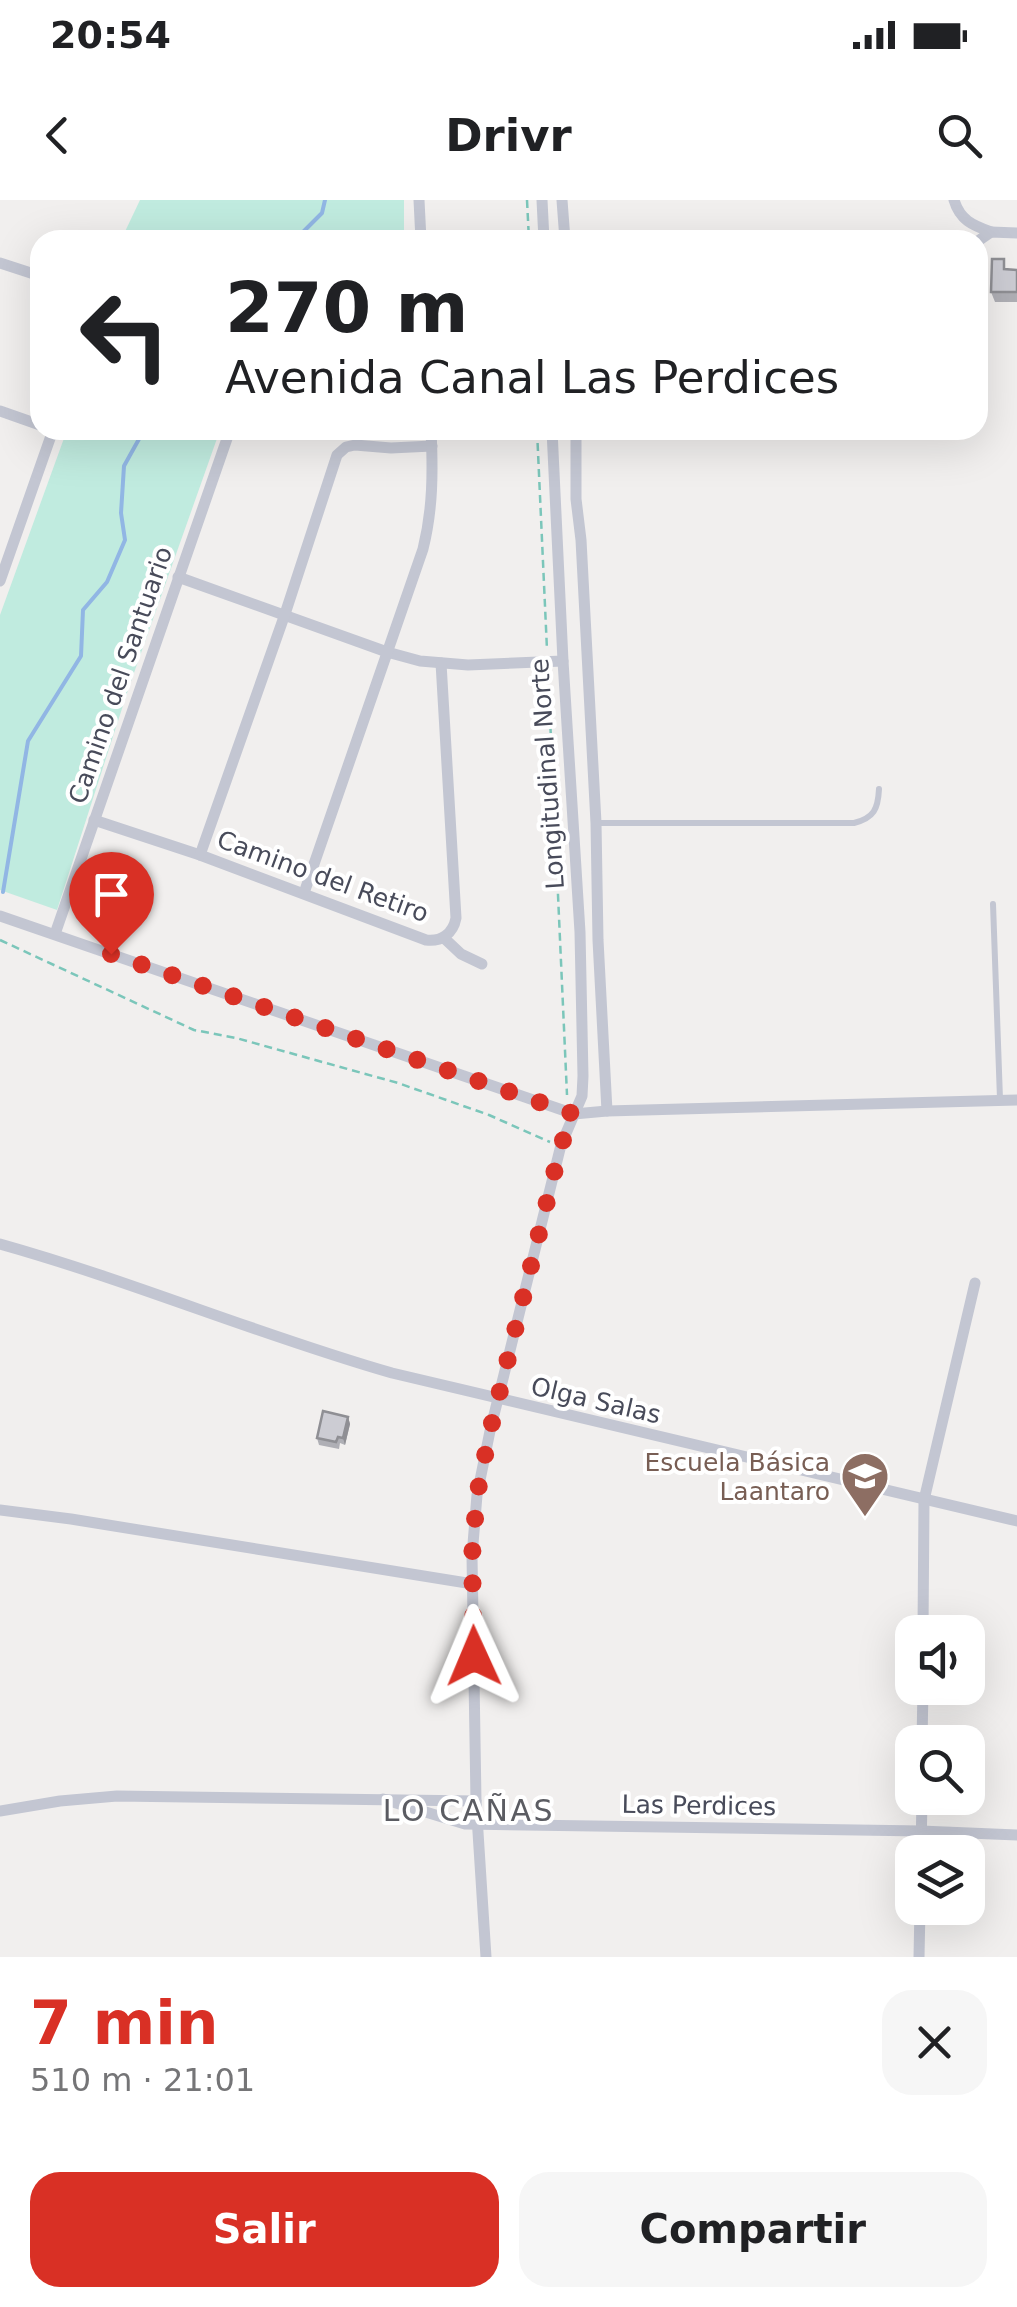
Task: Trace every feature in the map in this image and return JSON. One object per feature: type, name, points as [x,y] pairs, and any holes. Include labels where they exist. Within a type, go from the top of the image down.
[{"type":"street","points":[[418,200],[420,230]]},
{"type":"street","points":[[542,200],[544,230]]},
{"type":"street","points":[[562,200],[564,230]]},
{"type":"street","points":[[954,200],[958,212],[970,224],[985,230]]},
{"type":"street","points":[[990,232],[1017,233]]},
{"type":"street","points":[[0,263],[30,273]]},
{"type":"street","points":[[0,411],[30,422]]},
{"type":"street","points":[[0,582],[50,440]]},
{"type":"street","name":"Camino del Santuario","points":[[55,934],[226,440]]},
{"type":"street","points":[[304,893],[416,572],[428,526],[433,484],[432,440]]},
{"type":"street","name":"Longitudinal Norte","points":[[486,1957],[476,1801],[473,1541],[477,1495],[561,1145],[570,1113],[582,1096],[583,1076],[580,932],[552,440]]},
{"type":"street","name":"Longitudinal Norte","points":[[576,440],[607,1111]]},
{"type":"street","points":[[200,854],[337,455],[355,445],[432,446]]},
{"type":"street","points":[[178,577],[387,652],[420,660],[468,665],[563,661]]},
{"type":"street","name":"Camino del Retiro","points":[[94,820],[200,854],[426,940],[444,938],[456,918],[441,663]]},
{"type":"street","points":[[0,916],[570,1113],[1017,1100]]},
{"type":"street","points":[[444,938],[461,954],[482,964]]},
{"type":"street","name":"Olga Salas","points":[[0,1244],[344,1359],[500,1400],[1017,1522]]},
{"type":"street","points":[[923,1615],[924,1500],[976,1283]]},
{"type":"street","points":[[0,1510],[72,1518],[473,1584]]},
{"type":"street","name":"Las Perdices","points":[[0,1811],[60,1800],[118,1796],[476,1801]]},
{"type":"street","name":"Las Perdices","points":[[383,1800],[465,1824],[1017,1835]]},
{"type":"street","points":[[921,1815],[921,1835]]},
{"type":"street","points":[[919,1957],[920,1925]]},
{"type":"lane","points":[[596,824],[854,823],[874,814],[878,789]]},
{"type":"lane","points":[[992,904],[1000,1100]]},
{"type":"path","points":[[527,200],[528,230]]},
{"type":"path","points":[[538,440],[570,1113]]},
{"type":"path","points":[[0,940],[194,1030],[398,1083],[561,1145]]},
{"type":"green space","points":[[140,200],[404,200],[404,230],[126,230]]},
{"type":"green space","points":[[63,440],[216,440],[129,687],[57,910],[0,890],[0,615]]},
{"type":"building","points":[[992,259],[1004,259],[1004,269],[1017,270],[1017,292],[991,292]]},
{"type":"building","points":[[323,1411],[348,1417],[343,1438],[338,1437],[336,1442],[317,1438]]},
{"type":"waterway","points":[[305,230],[322,213],[325,200]]},
{"type":"waterway","points":[[3,892],[28,741],[81,656],[83,610],[107,582],[125,540],[121,513],[124,466],[138,440]]},
{"type":"place","name":"Escuela Básica Laantaro","points":[[865,1518]]},
{"type":"district","name":"LO CAÑAS","points":[[469,1811]]},
{"type":"route","points":[[111,954],[574,1114],[561,1145],[482,1463],[472,1556],[474,1656]]}]
